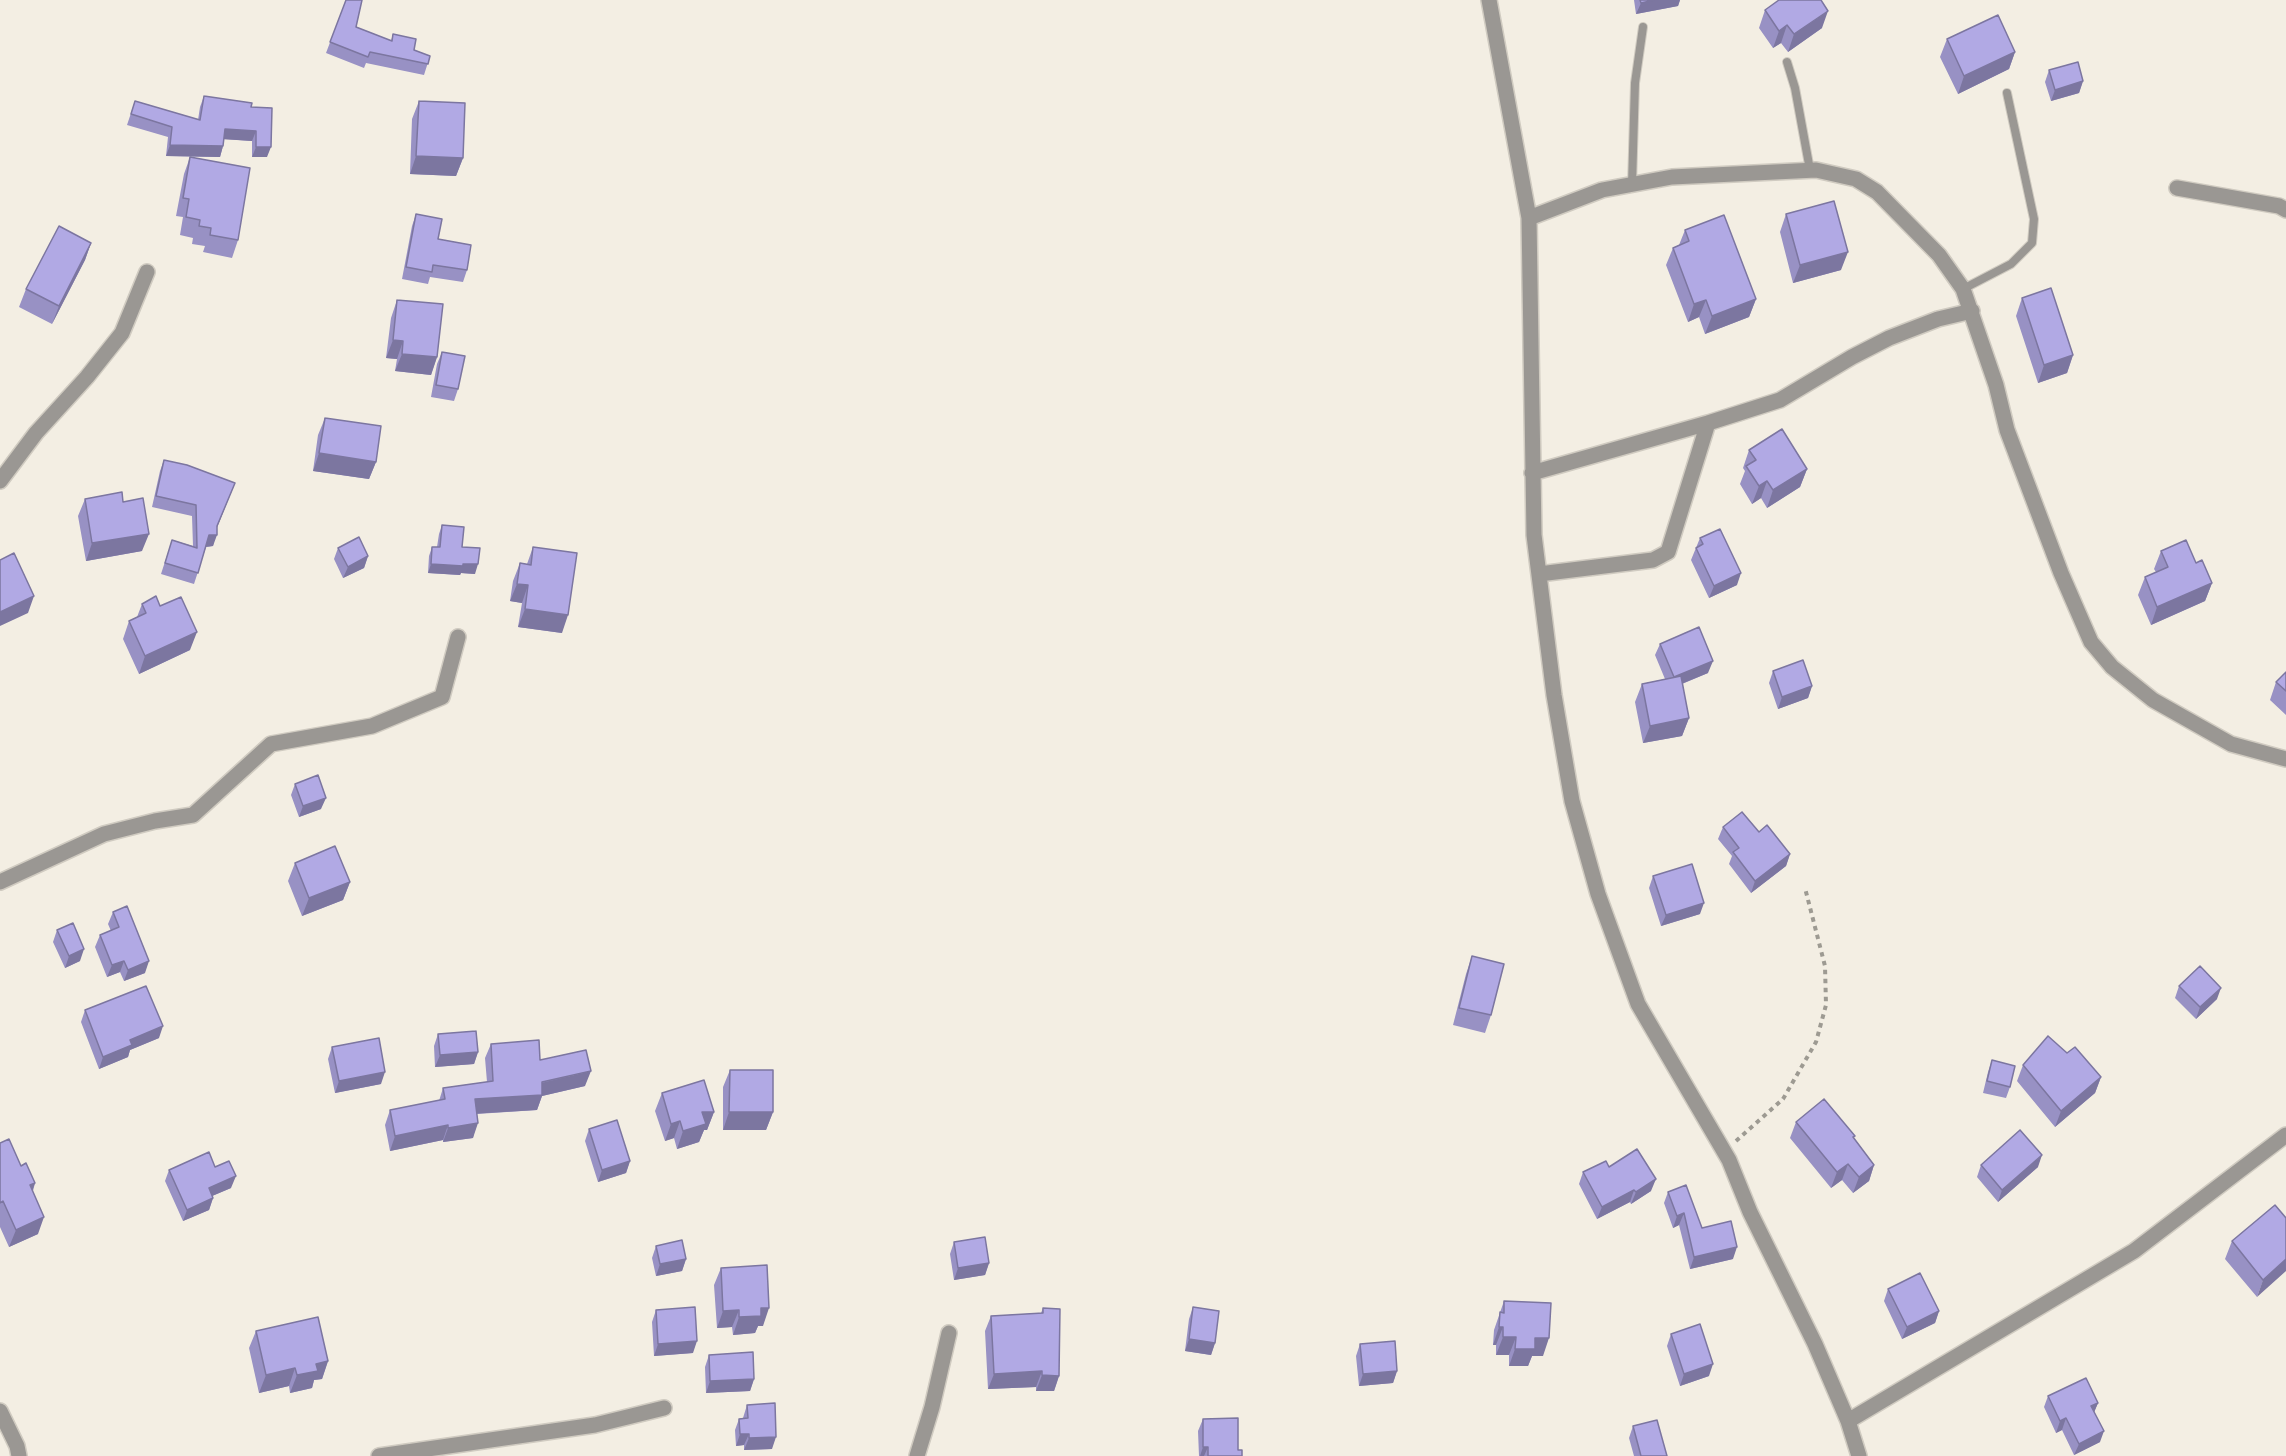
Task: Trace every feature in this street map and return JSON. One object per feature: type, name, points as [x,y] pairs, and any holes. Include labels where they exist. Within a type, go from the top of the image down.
[{"type":"street","points":[[1489,0],[1529,218],[1534,535],[1554,695],[1572,801],[1598,894],[1638,1004],[1724,1152],[1750,1212],[1815,1344],[1848,1421],[1859,1456]]},
{"type":"street","points":[[1529,218],[1602,190],[1672,177],[1810,170],[1856,178],[1877,192],[1939,255],[1963,289],[1996,385],[2007,430],[2061,573],[2091,642],[2112,667],[2153,700],[2231,744],[2286,759]]},
{"type":"street","points":[[2177,188],[2279,206],[2286,210]]},
{"type":"street","points":[[0,481],[36,434],[122,333],[147,272]]},
{"type":"street","points":[[1532,473],[1780,400],[1889,338],[1938,319],[1972,311]]},
{"type":"street","points":[[1539,574],[1653,560],[1668,552],[1708,423]]},
{"type":"street","points":[[0,882],[104,834],[155,821],[193,815],[271,744],[372,726],[442,697],[458,637]]},
{"type":"street","points":[[1848,1421],[2134,1251],[2286,1135]]},
{"type":"street","points":[[917,1456],[932,1407],[949,1333]]},
{"type":"street","points":[[380,1456],[595,1425],[664,1408]]},
{"type":"street","points":[[0,1411],[17,1446],[19,1456]]},
{"type":"lane","points":[[1632,185],[1635,83],[1642,27]]},
{"type":"lane","points":[[1787,62],[1795,88],[1810,170]]},
{"type":"lane","points":[[1963,289],[2011,264],[2032,243],[2034,219],[2007,93]]},
{"type":"path","points":[[1724,1152],[1783,1099],[1816,1042],[1826,1005],[1825,966],[1805,888]]},
{"type":"building","points":[[346,0],[362,0],[356,27],[392,41],[393,34],[416,39],[414,50],[430,56],[428,64],[370,52],[368,57],[330,42]]},
{"type":"building","points":[[1779,0],[1821,0],[1828,11],[1794,34],[1787,25],[1779,31],[1765,10]]},
{"type":"building","points":[[1998,15],[2015,52],[1964,76],[1947,39]]},
{"type":"building","points":[[2078,62],[2083,81],[2055,90],[2049,70]]},
{"type":"building","points":[[204,96],[252,103],[251,107],[272,108],[271,147],[256,147],[256,131],[225,129],[223,146],[170,145],[172,127],[131,114],[135,101],[200,120]]},
{"type":"building","points":[[419,101],[465,103],[463,158],[416,156]]},
{"type":"building","points":[[190,157],[250,168],[238,240],[210,235],[211,228],[199,226],[200,220],[186,217],[189,199],[183,198]]},
{"type":"building","points":[[1834,201],[1848,252],[1800,265],[1786,214]]},
{"type":"building","points":[[416,214],[442,219],[438,239],[471,245],[467,270],[433,265],[432,272],[406,267]]},
{"type":"building","points":[[1724,215],[1756,299],[1712,316],[1706,300],[1694,304],[1673,248],[1689,241],[1685,230]]},
{"type":"building","points":[[59,226],[91,243],[59,306],[26,289]]},
{"type":"building","points":[[2051,288],[2073,355],[2044,365],[2022,298]]},
{"type":"building","points":[[397,300],[443,304],[437,357],[402,354],[403,341],[393,340]]},
{"type":"building","points":[[442,352],[465,356],[458,389],[436,385]]},
{"type":"building","points":[[325,418],[381,426],[376,462],[319,453]]},
{"type":"building","points":[[1782,429],[1807,469],[1773,490],[1767,481],[1759,486],[1746,466],[1756,460],[1749,450]]},
{"type":"building","points":[[164,460],[187,465],[235,483],[217,526],[217,535],[209,535],[198,573],[165,563],[172,540],[197,548],[196,505],[156,496]]},
{"type":"building","points":[[122,492],[123,502],[143,498],[149,534],[92,543],[85,499]]},
{"type":"building","points":[[442,525],[464,527],[462,547],[480,548],[478,564],[463,564],[463,566],[431,564],[432,547],[440,547]]},
{"type":"building","points":[[1720,529],[1741,573],[1714,586],[1696,548],[1703,544],[1700,538]]},
{"type":"building","points":[[359,537],[368,556],[348,567],[338,548]]},
{"type":"building","points":[[2186,540],[2196,563],[2202,560],[2212,583],[2157,607],[2145,577],[2168,567],[2161,551]]},
{"type":"building","points":[[533,547],[577,553],[568,615],[525,609],[528,585],[517,584],[520,563],[531,565]]},
{"type":"building","points":[[14,553],[34,596],[0,612],[0,560]]},
{"type":"building","points":[[156,596],[160,606],[181,597],[197,632],[145,656],[129,621],[146,613],[142,604]]},
{"type":"building","points":[[1699,627],[1713,661],[1674,677],[1660,644]]},
{"type":"building","points":[[1803,660],[1812,686],[1782,697],[1773,671]]},
{"type":"building","points":[[2286,672],[2286,691],[2276,682]]},
{"type":"building","points":[[1681,676],[1689,718],[1650,726],[1642,684]]},
{"type":"building","points":[[318,775],[326,798],[303,806],[295,784]]},
{"type":"building","points":[[1742,812],[1759,832],[1767,825],[1790,854],[1755,881],[1733,852],[1739,848],[1723,827]]},
{"type":"building","points":[[335,846],[350,882],[309,898],[295,863]]},
{"type":"building","points":[[1692,864],[1704,903],[1666,915],[1653,876]]},
{"type":"building","points":[[127,906],[149,961],[128,970],[124,961],[112,965],[100,935],[119,927],[113,912]]},
{"type":"building","points":[[73,923],[84,949],[69,956],[57,930]]},
{"type":"building","points":[[1472,956],[1504,964],[1491,1015],[1459,1008]]},
{"type":"building","points":[[2200,966],[2221,988],[2200,1007],[2179,986]]},
{"type":"building","points":[[146,986],[163,1026],[130,1040],[132,1045],[103,1057],[85,1010]]},
{"type":"building","points":[[476,1031],[478,1052],[440,1055],[438,1034]]},
{"type":"building","points":[[2048,1036],[2067,1053],[2075,1047],[2101,1077],[2061,1111],[2023,1065]]},
{"type":"building","points":[[379,1038],[385,1072],[339,1081],[332,1047]]},
{"type":"building","points":[[539,1040],[540,1060],[586,1050],[591,1071],[542,1082],[542,1095],[475,1099],[478,1123],[448,1128],[448,1125],[395,1136],[390,1110],[445,1099],[443,1088],[493,1081],[491,1044]]},
{"type":"building","points":[[1992,1060],[2015,1066],[2010,1087],[1987,1081]]},
{"type":"building","points":[[730,1070],[773,1070],[773,1112],[729,1112]]},
{"type":"building","points":[[704,1080],[714,1112],[702,1112],[706,1124],[683,1131],[680,1121],[671,1124],[662,1093]]},
{"type":"building","points":[[1824,1099],[1855,1136],[1853,1137],[1874,1165],[1859,1177],[1848,1164],[1837,1172],[1796,1122]]},
{"type":"building","points":[[617,1120],[630,1161],[602,1170],[589,1129]]},
{"type":"building","points":[[2020,1130],[2042,1155],[2002,1190],[1981,1165]]},
{"type":"building","points":[[9,1139],[21,1166],[26,1163],[35,1183],[30,1185],[44,1217],[16,1230],[3,1201],[0,1203],[0,1143]]},
{"type":"building","points":[[1637,1149],[1656,1179],[1636,1192],[1634,1190],[1602,1207],[1583,1172],[1606,1161],[1609,1167]]},
{"type":"building","points":[[209,1152],[215,1167],[229,1161],[236,1176],[209,1188],[213,1198],[187,1210],[169,1170]]},
{"type":"building","points":[[1686,1185],[1702,1228],[1731,1221],[1737,1247],[1694,1257],[1684,1213],[1677,1216],[1668,1192]]},
{"type":"building","points":[[2275,1205],[2286,1218],[2286,1259],[2263,1280],[2232,1241]]},
{"type":"building","points":[[985,1237],[989,1263],[958,1268],[954,1242]]},
{"type":"building","points":[[682,1240],[686,1259],[660,1264],[656,1246]]},
{"type":"building","points":[[767,1265],[769,1308],[761,1308],[761,1316],[739,1317],[739,1310],[723,1311],[721,1268]]},
{"type":"building","points":[[1920,1273],[1939,1311],[1907,1327],[1888,1289]]},
{"type":"building","points":[[1504,1301],[1551,1303],[1549,1338],[1535,1338],[1535,1349],[1515,1349],[1516,1337],[1503,1337],[1503,1327],[1499,1327],[1500,1312],[1504,1313]]},
{"type":"building","points":[[695,1307],[697,1341],[658,1344],[656,1310]]},
{"type":"building","points":[[1193,1307],[1219,1311],[1215,1343],[1189,1339]]},
{"type":"building","points":[[1043,1308],[1060,1309],[1059,1376],[1042,1375],[1042,1371],[994,1374],[991,1316],[1043,1313]]},
{"type":"building","points":[[318,1317],[328,1361],[316,1364],[318,1371],[297,1375],[295,1368],[266,1375],[256,1331]]},
{"type":"building","points":[[1700,1324],[1713,1364],[1684,1374],[1671,1334]]},
{"type":"building","points":[[1395,1341],[1397,1371],[1363,1374],[1360,1344]]},
{"type":"building","points":[[753,1352],[754,1379],[710,1381],[709,1355]]},
{"type":"building","points":[[2086,1378],[2098,1403],[2091,1406],[2104,1431],[2079,1444],[2066,1418],[2060,1421],[2048,1396]]},
{"type":"building","points":[[775,1403],[776,1437],[749,1438],[749,1434],[740,1434],[739,1419],[748,1418],[747,1405]]},
{"type":"building","points":[[1238,1418],[1238,1450],[1242,1450],[1242,1456],[1208,1456],[1208,1447],[1203,1447],[1203,1419]]},
{"type":"building","points":[[1657,1420],[1667,1456],[1641,1456],[1633,1426]]}]
